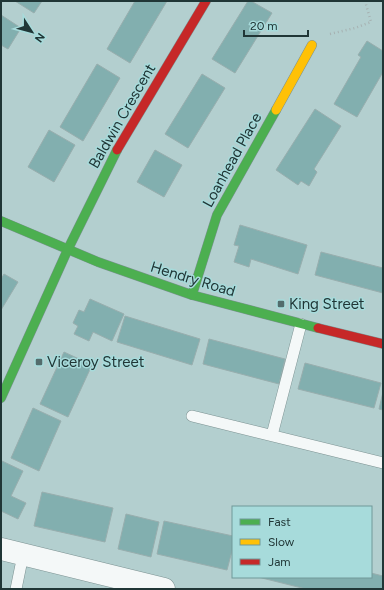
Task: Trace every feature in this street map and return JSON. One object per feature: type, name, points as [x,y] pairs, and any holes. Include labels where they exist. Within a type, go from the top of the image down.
[{"type":"street","name":"Baldwin Crescent","points":[[1,398],[68,249],[119,146],[206,1]]},
{"type":"street","name":"Loanhead Place","points":[[192,295],[217,215],[312,45]]},
{"type":"street","name":"Hendry Road","points":[[1,221],[98,262],[192,295],[383,344]]},
{"type":"street","points":[[1,549],[164,589]]},
{"type":"lane","points":[[272,435],[301,324]]},
{"type":"lane","points":[[192,416],[383,463]]},
{"type":"lane","points":[[16,589],[23,555]]},
{"type":"path","points":[[312,45],[330,34],[356,28],[371,22],[365,1]]},
{"type":"building","points":[[15,1],[42,1],[34,13]]},
{"type":"building","points":[[135,1],[167,1],[130,63],[107,49]]},
{"type":"building","points":[[248,1],[251,1],[272,13],[235,73],[212,59]]},
{"type":"building","points":[[1,15],[21,28],[8,49],[1,45]]},
{"type":"building","points":[[367,41],[383,51],[383,72],[357,117],[334,104],[361,57],[358,55]]},
{"type":"building","points":[[97,64],[120,78],[83,141],[60,127]]},
{"type":"building","points":[[202,74],[225,88],[188,148],[165,134]]},
{"type":"building","points":[[315,109],[341,126],[314,169],[317,172],[309,186],[301,181],[298,185],[276,170]]},
{"type":"building","points":[[49,130],[75,145],[54,182],[28,167]]},
{"type":"building","points":[[155,150],[182,165],[164,197],[137,182]]},
{"type":"building","points":[[240,225],[307,245],[298,274],[251,259],[249,267],[234,262],[239,246],[234,245]]},
{"type":"building","points":[[321,252],[383,268],[383,293],[315,275]]},
{"type":"building","points":[[4,274],[18,282],[1,310],[1,279]]},
{"type":"building","points":[[90,299],[124,314],[112,341],[93,332],[89,341],[74,334],[78,326],[73,323],[79,310],[84,312]]},
{"type":"building","points":[[125,316],[200,339],[192,365],[117,342]]},
{"type":"building","points":[[209,339],[285,359],[279,384],[203,364]]},
{"type":"building","points":[[64,352],[92,365],[68,417],[40,404]]},
{"type":"building","points":[[305,363],[381,383],[374,408],[298,389]]},
{"type":"building","points":[[383,392],[383,410],[379,409]]},
{"type":"building","points":[[33,408],[61,421],[39,471],[11,458]]},
{"type":"building","points":[[2,461],[23,471],[11,496],[26,503],[18,519],[1,511]]},
{"type":"building","points":[[42,492],[113,508],[105,542],[34,526]]},
{"type":"building","points":[[126,514],[159,522],[151,557],[118,549]]},
{"type":"building","points":[[164,521],[232,536],[232,551],[227,570],[157,554]]},
{"type":"building","points":[[372,573],[383,576],[383,589],[306,589],[262,578],[372,578]]},
{"type":"traffic: fast","points":[[192,295],[217,215],[276,110]]},
{"type":"traffic: fast","points":[[1,398],[68,249],[117,150]]},
{"type":"traffic: fast","points":[[1,221],[98,262],[192,295],[318,328]]},
{"type":"traffic: slow","points":[[276,110],[312,45]]},
{"type":"traffic: jam","points":[[117,150],[206,1]]},
{"type":"traffic: jam","points":[[318,328],[383,344]]},
{"type":"place","name":"King Street","points":[[281,304]]},
{"type":"place","name":"Viceroy Street","points":[[39,362]]}]
